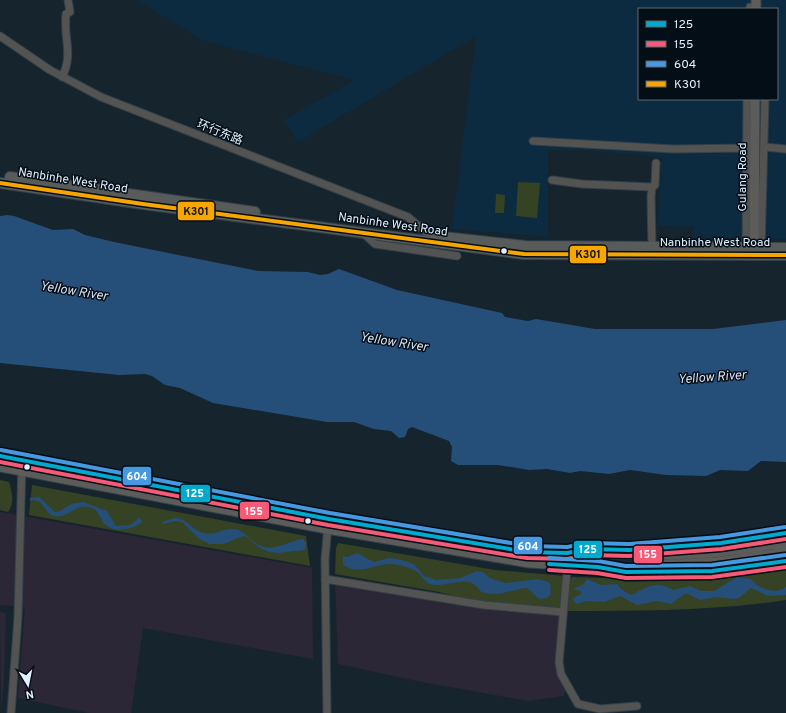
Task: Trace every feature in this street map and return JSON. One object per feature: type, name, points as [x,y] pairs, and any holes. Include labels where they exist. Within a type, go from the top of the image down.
[{"type":"highway","name":"Nanbinhe West Road","points":[[0,176],[524,254],[754,251],[786,248]]},
{"type":"highway","name":"Nanbinhe West Road","points":[[0,183],[143,204],[363,232],[431,239],[524,246],[652,247],[754,251],[786,255]]},
{"type":"main road","name":"Gulang Road","points":[[754,251],[755,100]]},
{"type":"main road","points":[[0,456],[329,519],[528,552],[667,555],[704,553],[786,543]]},
{"type":"main road","points":[[0,467],[327,529],[529,563],[598,567],[680,565],[786,552]]},
{"type":"main road","points":[[567,553],[590,549],[629,550],[721,543],[786,533]]},
{"type":"main road","points":[[598,567],[626,572],[712,571],[786,561]]},
{"type":"street","points":[[62,77],[68,66],[69,54],[66,41],[66,14],[70,12],[68,0]]},
{"type":"street","name":"环行东路","points":[[0,36],[62,77],[101,97],[408,217],[431,239]]},
{"type":"street","points":[[747,100],[747,148],[754,251]]},
{"type":"street","points":[[754,251],[765,147],[765,100]]},
{"type":"street","points":[[533,141],[673,148],[747,148]]},
{"type":"street","points":[[765,147],[786,149]]},
{"type":"street","points":[[652,247],[651,197],[652,187],[655,185],[656,162]]},
{"type":"street","points":[[552,180],[582,184],[652,187]]},
{"type":"street","points":[[363,232],[375,244],[458,256]]},
{"type":"street","points":[[11,713],[18,617],[20,491],[22,460]]},
{"type":"street","points":[[327,713],[325,579],[327,529],[329,519]]},
{"type":"street","points":[[567,571],[559,669],[571,693],[578,704],[600,709],[637,706]]},
{"type":"street","points":[[325,579],[484,605],[563,612]]},
{"type":"shaded area","points":[[137,0],[786,0],[786,239],[694,237],[694,227],[657,226],[662,157],[582,150],[548,150],[548,237],[452,229],[476,36],[298,142],[284,120],[355,80],[204,41]]},
{"type":"shaded area","points":[[0,512],[312,568],[313,659],[143,628],[131,713],[89,713],[18,698],[25,607],[0,605]]},
{"type":"shaded area","points":[[335,577],[483,603],[562,609],[556,669],[567,689],[563,696],[528,701],[422,682],[338,664]]},
{"type":"shaded area","points":[[0,612],[6,613],[4,682],[1,713]]},
{"type":"green space","points":[[518,182],[540,183],[537,218],[516,216]]},
{"type":"green space","points":[[496,194],[505,195],[504,213],[495,213]]},
{"type":"green space","points":[[0,480],[9,482],[11,490],[12,505],[8,512],[0,510]]},
{"type":"green space","points":[[32,485],[306,536],[310,566],[29,515]]},
{"type":"green space","points":[[338,543],[495,570],[565,576],[562,609],[483,603],[439,592],[335,574],[336,548]]},
{"type":"green space","points":[[786,566],[786,600],[759,604],[705,608],[568,611],[569,585],[572,577],[652,578],[706,576]]},
{"type":"water","name":"Yellow River","points":[[0,216],[14,216],[53,230],[73,229],[85,235],[114,242],[258,271],[308,272],[320,275],[328,274],[339,269],[397,290],[502,313],[505,317],[528,321],[536,319],[595,329],[713,329],[786,320],[786,462],[761,461],[748,471],[720,470],[706,476],[666,475],[630,470],[609,474],[580,471],[570,473],[547,469],[529,470],[498,465],[458,465],[451,461],[452,447],[449,441],[412,427],[408,429],[405,437],[399,438],[391,431],[374,429],[354,422],[327,422],[213,403],[180,388],[165,385],[152,376],[145,374],[119,375],[0,363]]},
{"type":"water","points":[[39,497],[55,512],[60,511],[71,504],[83,502],[107,511],[116,526],[130,525],[139,518],[142,522],[134,527],[119,530],[114,529],[105,524],[97,512],[89,507],[75,509],[63,515],[54,516],[50,514],[38,501],[30,501],[30,498]]},
{"type":"water","points":[[175,518],[187,522],[200,532],[208,534],[228,529],[236,529],[261,546],[271,548],[303,539],[306,543],[305,550],[278,553],[269,552],[260,548],[247,537],[243,536],[224,544],[209,544],[198,538],[182,522],[175,521],[163,524],[162,522]]},
{"type":"water","points":[[357,553],[374,562],[389,558],[414,564],[424,576],[436,580],[460,578],[477,571],[483,572],[490,578],[505,583],[537,579],[550,583],[551,594],[547,598],[539,599],[527,588],[492,594],[480,591],[472,583],[466,582],[435,585],[425,581],[414,570],[395,564],[386,564],[362,569],[349,568],[343,565],[343,556],[347,557]]},
{"type":"water","points":[[737,577],[751,579],[758,586],[767,590],[777,591],[786,587],[786,595],[768,596],[751,588],[739,598],[733,599],[717,597],[700,600],[686,593],[671,604],[657,601],[637,605],[620,596],[605,602],[586,601],[577,604],[572,599],[581,594],[581,591],[573,589],[584,584],[587,579],[601,585],[617,584],[621,589],[631,595],[647,587],[656,585],[661,585],[673,590],[690,586],[701,591],[714,591]]},
{"type":"transit line","name":"K301","points":[[0,183],[143,204],[524,254],[786,255]]},
{"type":"transit line","name":"604","points":[[1,450],[330,513],[529,546],[567,547],[590,543],[629,544],[720,537],[785,527]]},
{"type":"transit line","name":"125","points":[[0,456],[329,519],[528,552],[567,553],[590,549],[629,550],[721,543],[786,533]]},
{"type":"transit line","name":"155","points":[[0,462],[328,525],[527,558],[567,559],[590,555],[629,556],[721,549],[786,539]]},
{"type":"transit line","name":"604","points":[[549,558],[598,561],[626,566],[712,565],[785,555]]},
{"type":"transit line","name":"125","points":[[549,564],[598,567],[626,572],[712,571],[786,561]]},
{"type":"transit line","name":"155","points":[[549,570],[597,573],[626,578],[712,577],[786,567]]}]
